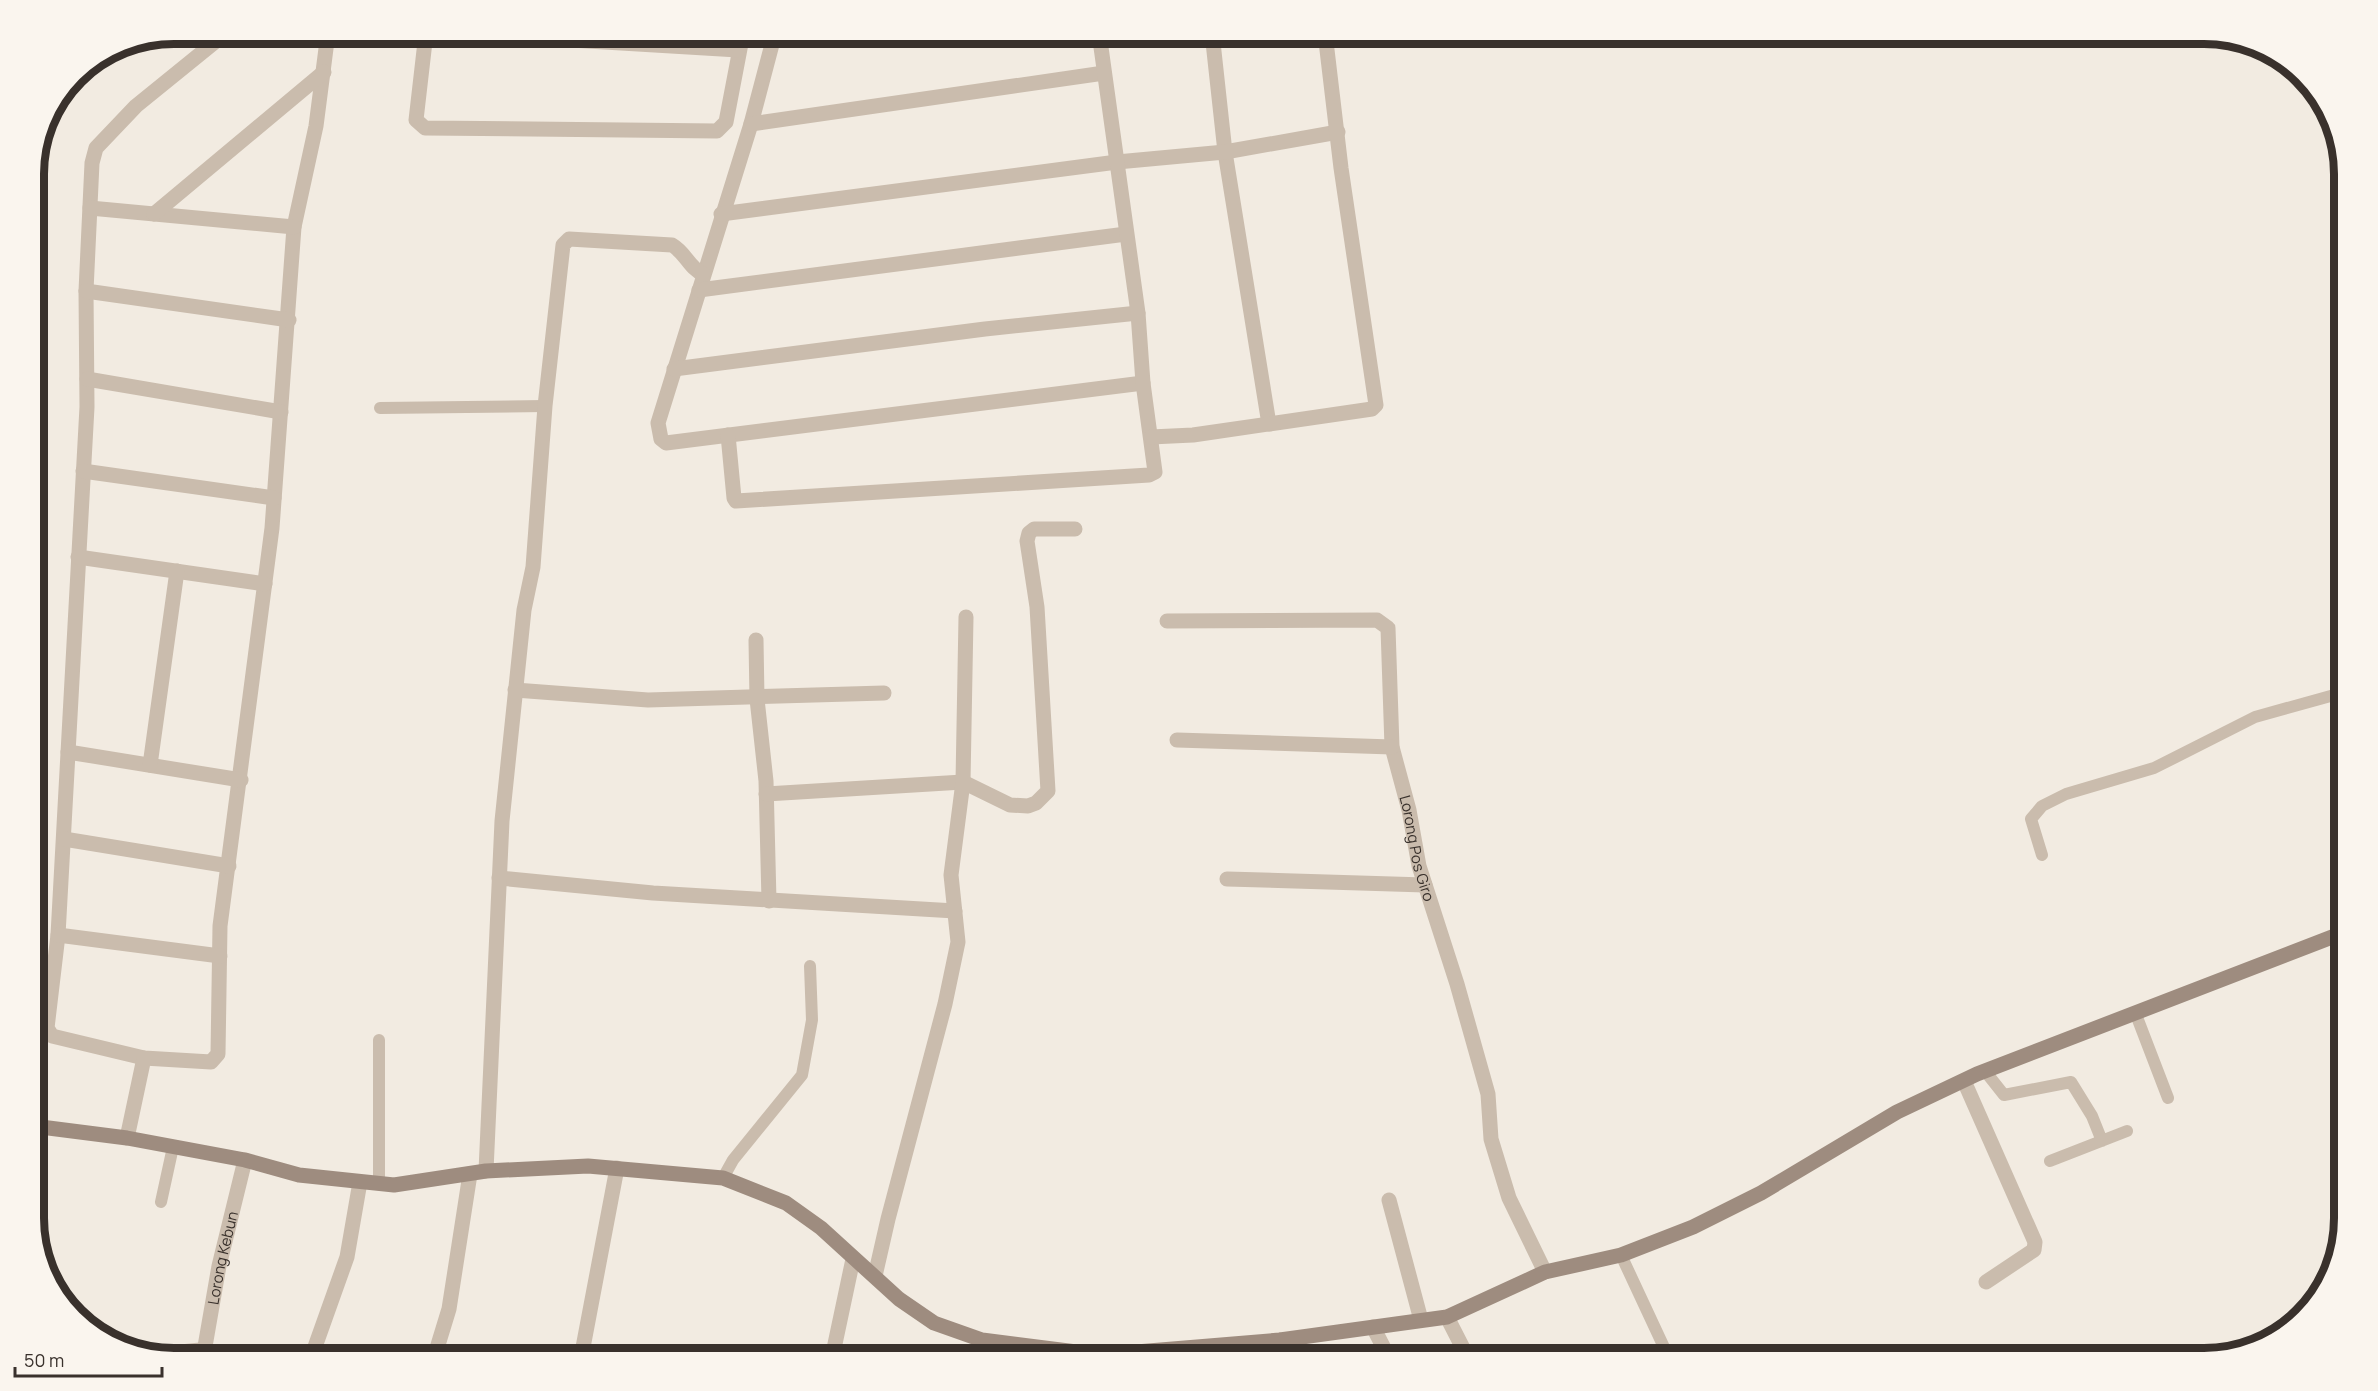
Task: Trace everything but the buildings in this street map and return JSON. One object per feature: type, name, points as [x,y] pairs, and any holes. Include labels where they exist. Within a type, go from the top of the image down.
[{"type":"main road","points":[[1182,1348],[1280,1340],[1447,1317],[1545,1272],[1621,1256],[1694,1227],[1761,1193],[1897,1112],[1985,1071],[2334,936]]},
{"type":"main road","points":[[44,1127],[127,1138],[245,1160],[299,1175],[379,1184],[394,1185],[486,1171],[588,1166],[723,1178],[786,1203],[821,1228],[899,1299],[934,1323],[982,1340],[1032,1348]]},
{"type":"street","points":[[212,44],[136,106],[96,147],[92,163],[86,291],[87,379],[64,838],[58,935],[47,1028],[50,1034],[144,1059],[211,1062],[218,1054],[220,926],[241,780],[274,498],[289,320],[294,227],[324,72],[327,44]]},
{"type":"street","points":[[425,44],[416,120],[425,128],[717,131],[726,122],[740,44]]},
{"type":"street","points":[[637,44],[738,50]]},
{"type":"street","points":[[772,44],[751,124],[721,214],[658,423],[661,439],[666,442],[728,435],[1143,383]]},
{"type":"street","points":[[728,435],[736,501],[1149,475],[1155,472],[1143,383],[1138,313],[1100,44]]},
{"type":"street","points":[[1213,44],[1225,152],[1269,424]]},
{"type":"street","points":[[1151,437],[1269,424],[1372,409],[1376,405],[1326,44]]},
{"type":"street","points":[[154,214],[324,72]]},
{"type":"street","points":[[751,124],[1104,73]]},
{"type":"street","points":[[721,214],[1117,162],[1225,152],[1338,132]]},
{"type":"street","points":[[90,208],[294,227]]},
{"type":"street","points":[[699,290],[1126,234]]},
{"type":"street","points":[[486,1171],[499,878],[515,690],[524,610],[533,567],[545,406],[563,245],[566,239],[672,245],[681,250],[692,268],[703,274]]},
{"type":"street","points":[[86,291],[289,320]]},
{"type":"street","points":[[674,369],[985,329],[1138,313]]},
{"type":"street","points":[[87,379],[281,412]]},
{"type":"street","points":[[83,471],[274,498]]},
{"type":"street","points":[[766,794],[963,782],[1010,805],[1028,806],[1036,803],[1048,791],[1037,607],[1027,541],[1029,533],[1034,530],[1075,529]]},
{"type":"street","points":[[78,557],[265,584]]},
{"type":"street","points":[[150,765],[177,571]]},
{"type":"street","points":[[875,1276],[945,1004],[958,942],[951,875],[963,782],[966,617]]},
{"type":"street","name":"Lorong Pos Giro","points":[[1167,621],[1377,620],[1385,625],[1389,639],[1392,747],[1425,885],[1457,984],[1488,1094],[1491,1139],[1509,1198],[1545,1272]]},
{"type":"street","points":[[756,640],[757,699],[766,794],[769,901]]},
{"type":"street","points":[[515,690],[648,700],[757,699],[884,693]]},
{"type":"street","points":[[1178,740],[1392,747]]},
{"type":"street","points":[[68,752],[241,780]]},
{"type":"street","points":[[64,838],[229,866]]},
{"type":"street","points":[[499,878],[769,901],[955,911]]},
{"type":"street","points":[[1227,879],[1425,885]]},
{"type":"street","points":[[58,935],[220,956]]},
{"type":"street","points":[[127,1138],[144,1059]]},
{"type":"street","points":[[1964,1081],[2035,1242],[2034,1250],[1986,1282]]},
{"type":"street","name":"Lorong Kebun","points":[[205,1348],[219,1266],[245,1160]]},
{"type":"street","points":[[582,1348],[617,1168]]},
{"type":"street","points":[[437,1348],[449,1309],[470,1174]]},
{"type":"street","points":[[315,1348],[347,1257],[360,1182]]},
{"type":"street","points":[[1389,1200],[1421,1320]]},
{"type":"street","points":[[834,1348],[853,1258]]},
{"type":"street","points":[[1447,1317],[1463,1348]]},
{"type":"street","points":[[1373,1327],[1384,1348]]},
{"type":"street","points":[[1280,1340],[1281,1348]]},
{"type":"lane","points":[[380,408],[545,406]]},
{"type":"lane","points":[[2042,855],[2031,819],[2042,806],[2066,794],[2154,768],[2255,717],[2334,695]]},
{"type":"lane","points":[[723,1178],[733,1160],[802,1075],[812,1020],[810,966]]},
{"type":"lane","points":[[2135,1012],[2168,1098]]},
{"type":"lane","points":[[379,1040],[379,1184]]},
{"type":"lane","points":[[1985,1071],[2004,1095],[2071,1082],[2092,1116],[2102,1141]]},
{"type":"lane","points":[[2050,1161],[2127,1131]]},
{"type":"lane","points":[[161,1202],[173,1148]]},
{"type":"lane","points":[[1621,1256],[1664,1348]]}]
